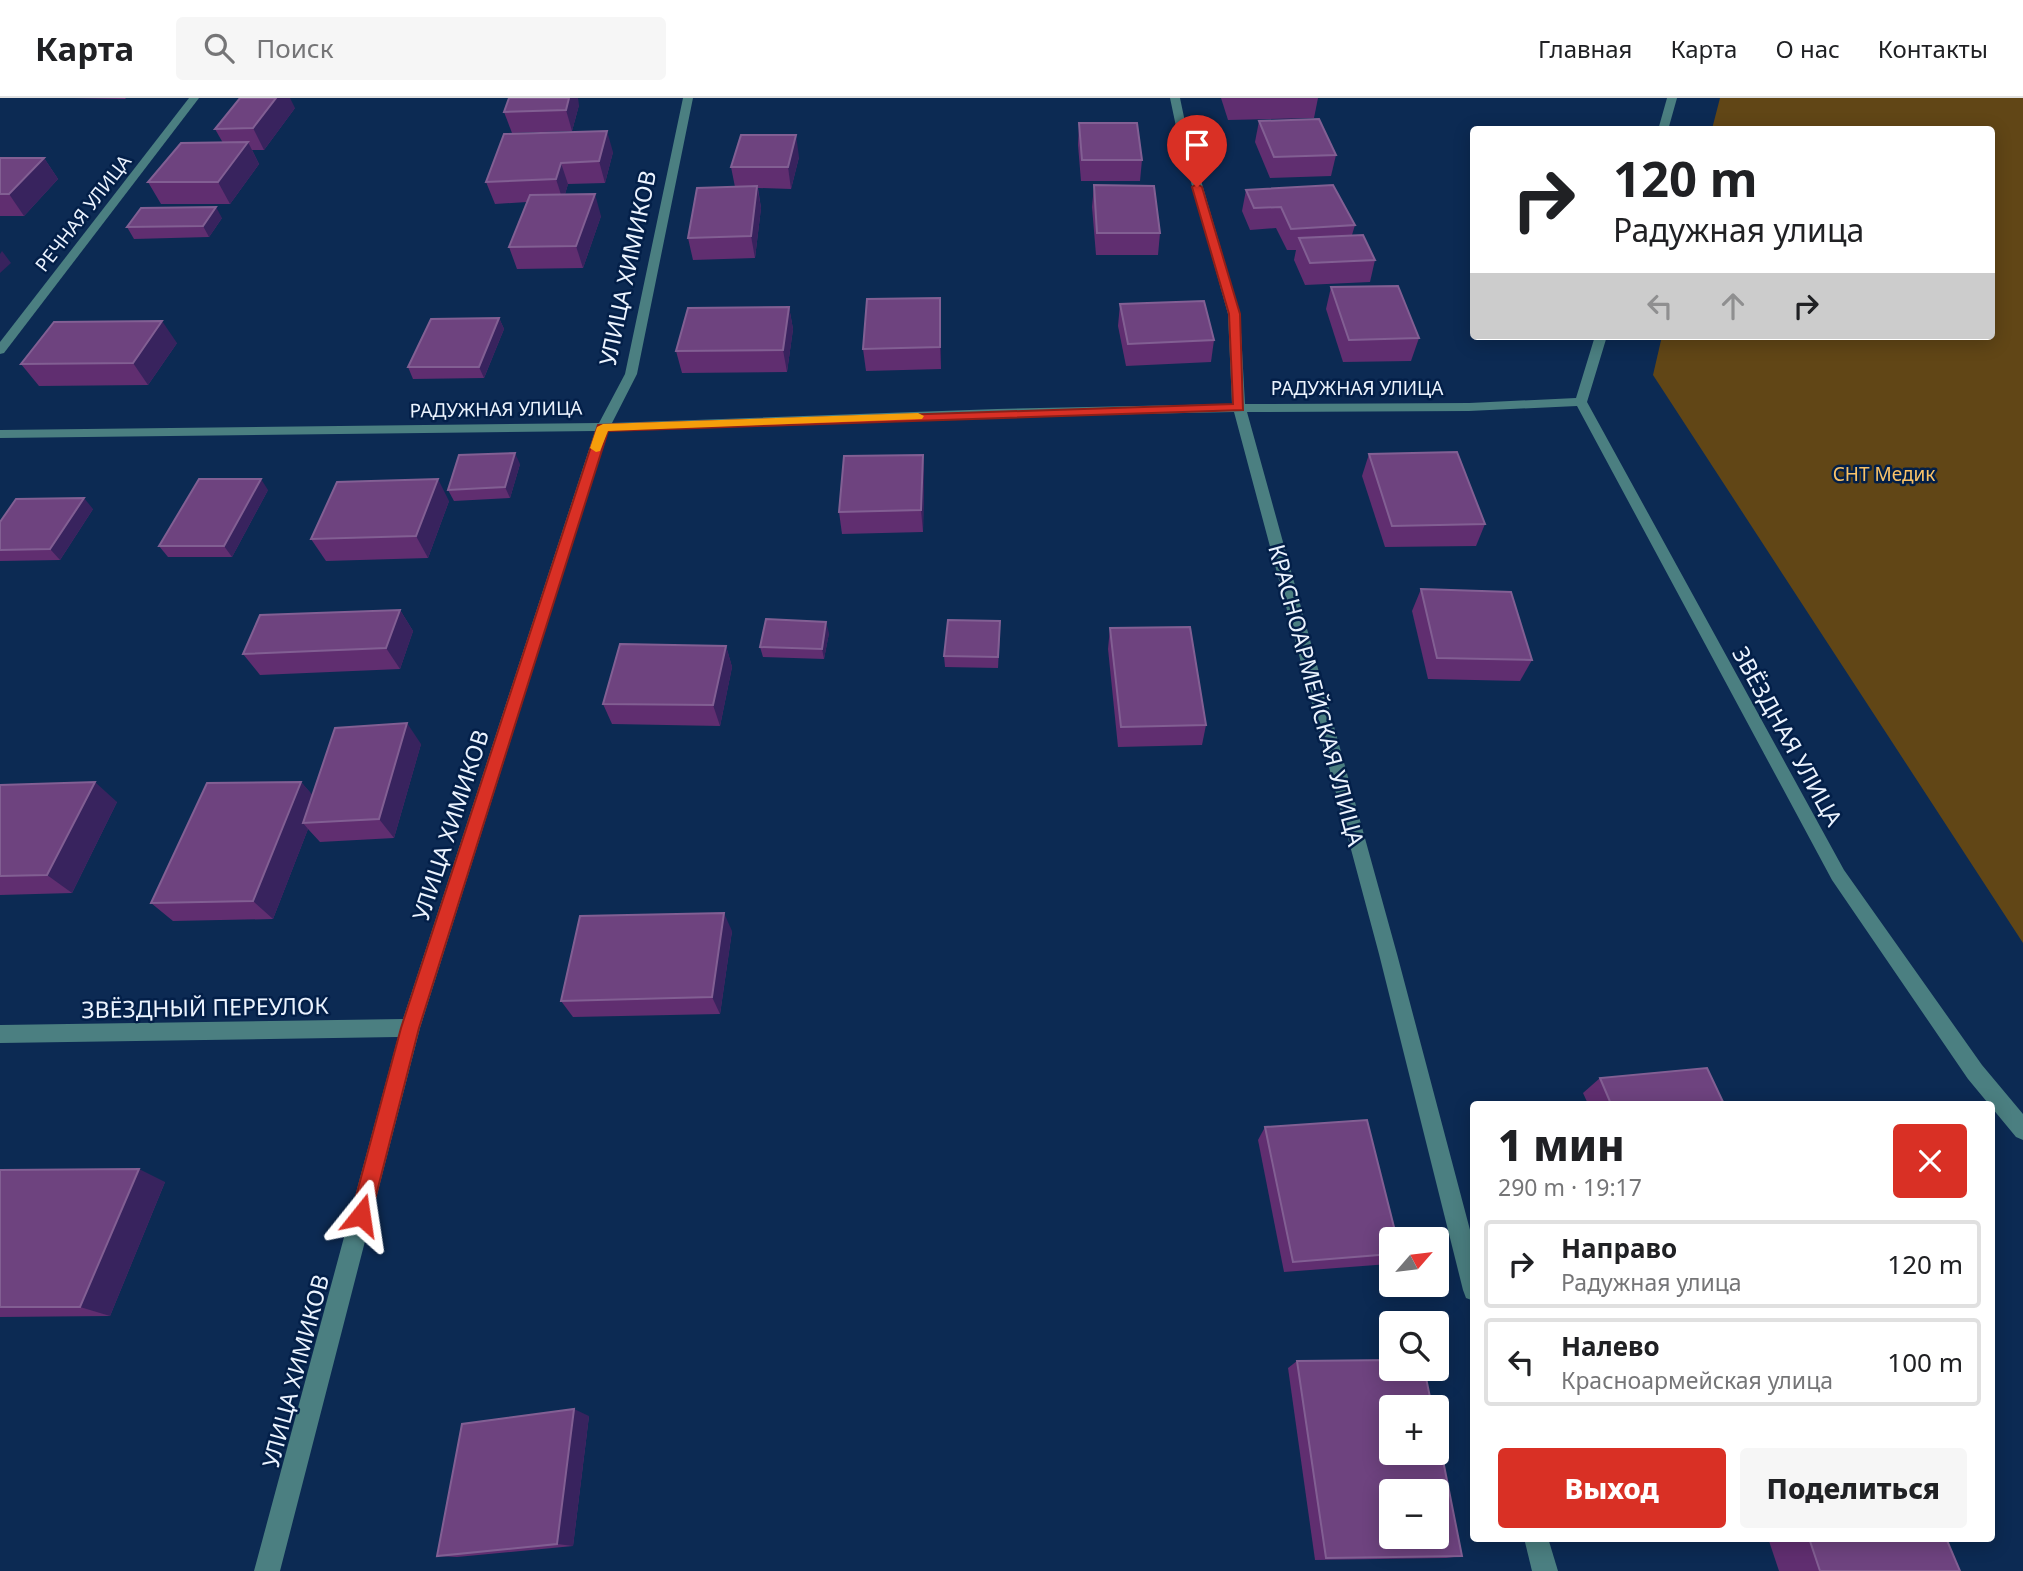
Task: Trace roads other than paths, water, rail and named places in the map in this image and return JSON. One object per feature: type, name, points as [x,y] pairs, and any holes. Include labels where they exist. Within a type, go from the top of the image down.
[{"type":"street","name":"РЕЧНАЯ УЛИЦА","points":[[0,349],[194,98]]},
{"type":"street","name":"УЛИЦА ХИМИКОВ","points":[[267,1571],[410,1028],[603,427],[631,373],[688,98]]},
{"type":"street","name":"КРАСНОАРМЕЙСКАЯ УЛИЦА","points":[[1175,98],[1183,136],[1234,314],[1239,408],[1388,954],[1470,1274]]},
{"type":"street","points":[[1664,126],[1672,98]]},
{"type":"street","points":[[1581,402],[1600,340]]},
{"type":"street","name":"РАДУЖНАЯ УЛИЦА","points":[[0,434],[603,427],[1239,408],[1469,407],[1581,402]]},
{"type":"street","name":"ЗВЁЗДНАЯ УЛИЦА","points":[[1581,402],[1838,875],[1975,1072],[2023,1130]]},
{"type":"street","name":"ЗВЁЗДНЫЙ ПЕРЕУЛОК","points":[[0,1034],[410,1028]]},
{"type":"street","points":[[1537,1542],[1545,1571]]},
{"type":"park label","name":"СНТ Медик","points":[[1884,474]]}]
